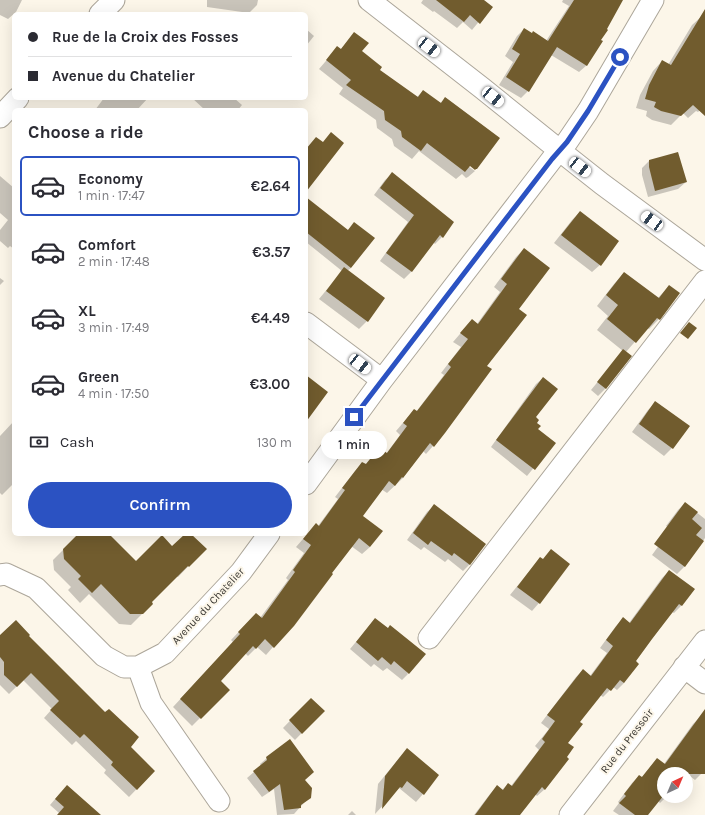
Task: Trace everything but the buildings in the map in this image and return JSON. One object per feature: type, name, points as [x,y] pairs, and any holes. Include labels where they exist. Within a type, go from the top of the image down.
[{"type":"street","points":[[102,12],[114,0]]},
{"type":"street","points":[[369,0],[602,184],[705,260]]},
{"type":"street","points":[[308,481],[382,380],[559,150],[567,142],[588,111],[650,1]]},
{"type":"street","points":[[0,117],[16,100]]},
{"type":"street","points":[[429,638],[705,281]]},
{"type":"street","points":[[308,324],[382,380]]},
{"type":"street","name":"Avenue du Chatelier","points":[[138,667],[165,653],[241,572],[268,536]]},
{"type":"street","points":[[0,575],[6,574],[36,588],[104,656],[124,667],[138,667],[151,703],[219,801]]},
{"type":"street","name":"Rue du Pressoir","points":[[570,815],[705,641]]},
{"type":"street","points":[[684,667],[705,682]]},
{"type":"route","points":[[354,417],[552,159],[567,142],[588,111],[620,57]]}]
